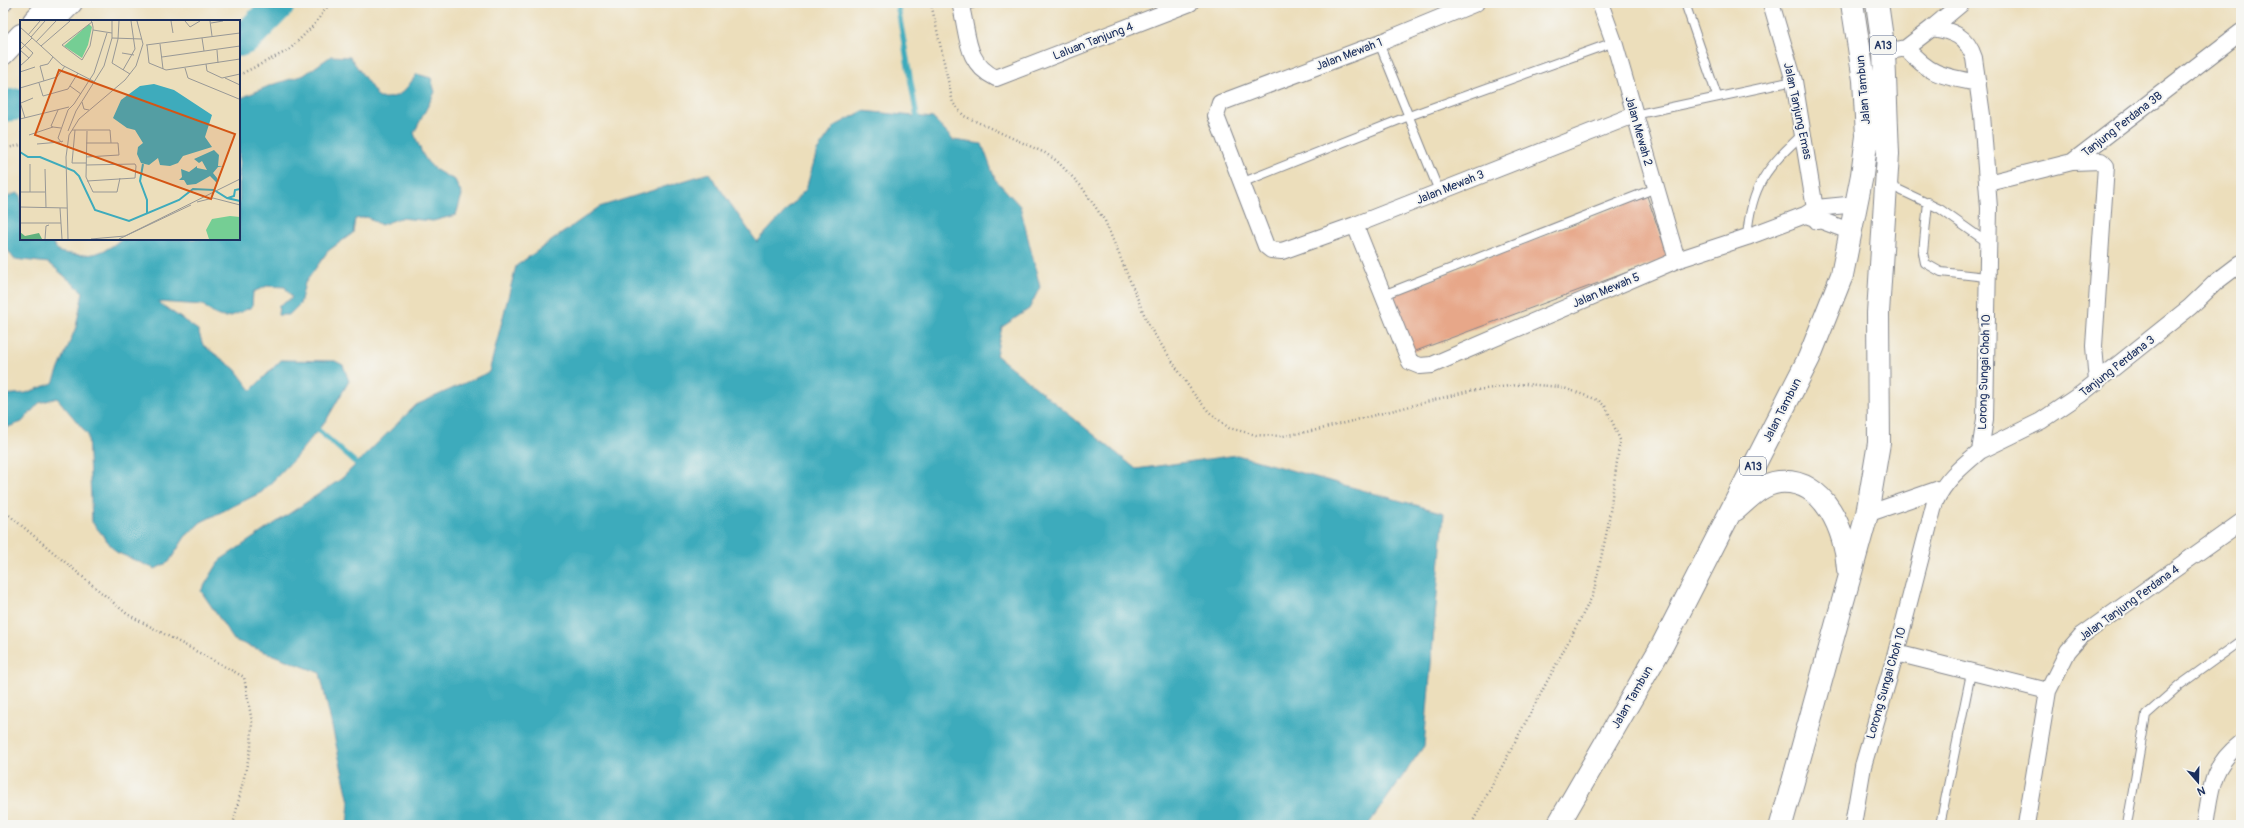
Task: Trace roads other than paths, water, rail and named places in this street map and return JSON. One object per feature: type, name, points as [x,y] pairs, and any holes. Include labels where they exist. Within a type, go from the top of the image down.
[{"type":"main road","points":[[35,20],[51,3]]},
{"type":"main road","points":[[54,20],[72,3]]},
{"type":"main road","name":"Jalan Tambun","points":[[1558,825],[1662,644],[1810,358],[1842,275],[1852,232],[1867,136],[1864,80],[1852,3]]},
{"type":"main road","name":"Jalan Tambun","points":[[1877,3],[1884,52],[1886,87],[1888,154],[1886,184]]},
{"type":"main road","points":[[3,54],[20,36]]},
{"type":"main road","points":[[3,70],[20,54]]},
{"type":"main road","name":"A13","points":[[1781,825],[1867,514],[1879,443],[1878,313],[1886,184]]},
{"type":"main road","points":[[1727,517],[1756,491],[1766,486],[1779,482],[1803,487],[1817,495],[1822,500],[1830,510],[1841,530],[1846,548],[1849,578]]},
{"type":"street","name":"Jalan Mewah 1","points":[[1241,183],[1216,116],[1220,103],[1379,43],[1476,3]]},
{"type":"street","name":"Jalan Mewah 2","points":[[1600,3],[1614,42],[1677,260]]},
{"type":"street","name":"Jalan Tanjung Emas","points":[[1772,3],[1794,81],[1804,132],[1813,214]]},
{"type":"street","points":[[1884,52],[1906,48],[1962,3]]},
{"type":"street","name":"Laluan Tanjung 4","points":[[965,5],[973,60],[983,72],[996,78],[1181,5]]},
{"type":"street","name":"Lorong Sungai Choh 10","points":[[1853,825],[1863,766],[1896,653],[1935,502],[1942,488],[1954,473],[1980,451],[1985,418],[1988,183],[1978,83],[1974,58],[1964,40],[1949,31],[1932,28]]},
{"type":"street","name":"Tanjung Perdana 3B","points":[[1988,183],[2072,162],[2241,32]]},
{"type":"street","points":[[1906,48],[1919,63],[1939,76],[1978,83]]},
{"type":"street","name":"Jalan Mewah 3","points":[[1241,183],[1266,246],[1271,250],[1282,251],[1355,225],[1634,115]]},
{"type":"street","points":[[2072,162],[2101,161],[2106,166],[2094,346],[2097,382]]},
{"type":"street","name":"Jalan Mewah 5","points":[[1383,294],[1410,362],[1420,366],[1432,365],[1677,260],[1813,214],[1857,204]]},
{"type":"street","points":[[1813,214],[1852,232]]},
{"type":"street","points":[[1355,225],[1383,294]]},
{"type":"street","name":"Tanjung Perdana 3","points":[[1980,451],[2040,421],[2097,382],[2190,307],[2216,282],[2241,263]]},
{"type":"street","points":[[1867,514],[1942,488]]},
{"type":"street","name":"Jalan Tanjung Perdana 4","points":[[2026,825],[2048,691],[2068,651],[2081,636],[2241,522]]},
{"type":"street","points":[[1896,653],[1971,673],[2048,691]]},
{"type":"street","points":[[2205,825],[2213,777],[2221,762],[2241,743]]},
{"type":"lane","points":[[1685,3],[1717,96]]},
{"type":"lane","points":[[1241,183],[1409,116],[1614,42]]},
{"type":"lane","points":[[1379,43],[1439,191]]},
{"type":"lane","points":[[1634,115],[1717,96],[1794,81]]},
{"type":"lane","points":[[1747,237],[1749,214],[1758,185],[1769,168],[1804,132]]},
{"type":"lane","points":[[1886,184],[1928,202],[1988,243]]},
{"type":"lane","points":[[1383,294],[1656,188]]},
{"type":"lane","points":[[1928,202],[1922,253],[1925,263],[1941,272],[1986,277]]},
{"type":"lane","points":[[2128,825],[2146,714],[2180,685],[2241,641]]},
{"type":"lane","points":[[1940,825],[1971,673]]},
{"type":"water","points":[[331,56],[350,57],[379,98],[392,97],[401,93],[417,74],[431,78],[435,92],[414,133],[421,151],[428,162],[438,171],[455,180],[462,195],[456,215],[433,221],[400,218],[381,225],[367,217],[355,219],[353,233],[328,251],[305,283],[300,304],[289,315],[278,315],[279,306],[292,298],[285,287],[267,286],[253,292],[252,307],[232,316],[226,317],[216,315],[203,305],[158,302],[198,330],[203,345],[235,369],[251,390],[281,360],[335,361],[343,365],[349,381],[327,419],[295,458],[262,492],[201,522],[185,537],[169,562],[155,569],[116,552],[92,522],[88,435],[57,398],[39,403],[22,422],[3,429],[3,395],[26,393],[53,383],[76,327],[83,292],[49,263],[14,259],[3,243],[3,198],[17,193],[20,194],[20,240],[51,240],[59,252],[68,254],[92,254],[114,245],[120,240],[240,240],[240,99],[271,85],[304,75]]},
{"type":"water","points":[[863,111],[933,118],[953,140],[982,144],[995,179],[1020,206],[1040,287],[1029,309],[1002,327],[996,355],[1136,469],[1237,455],[1444,513],[1424,746],[1368,825],[347,825],[349,802],[320,673],[234,640],[201,591],[220,560],[341,479],[416,405],[489,372],[516,266],[599,207],[709,173],[757,242],[806,189],[817,151],[835,126]]},
{"type":"waterway","points":[[240,41],[246,38],[280,3]]},
{"type":"waterway","points":[[897,3],[917,117]]},
{"type":"waterway","points":[[3,106],[20,104]]},
{"type":"waterway","points":[[318,430],[356,463]]}]
